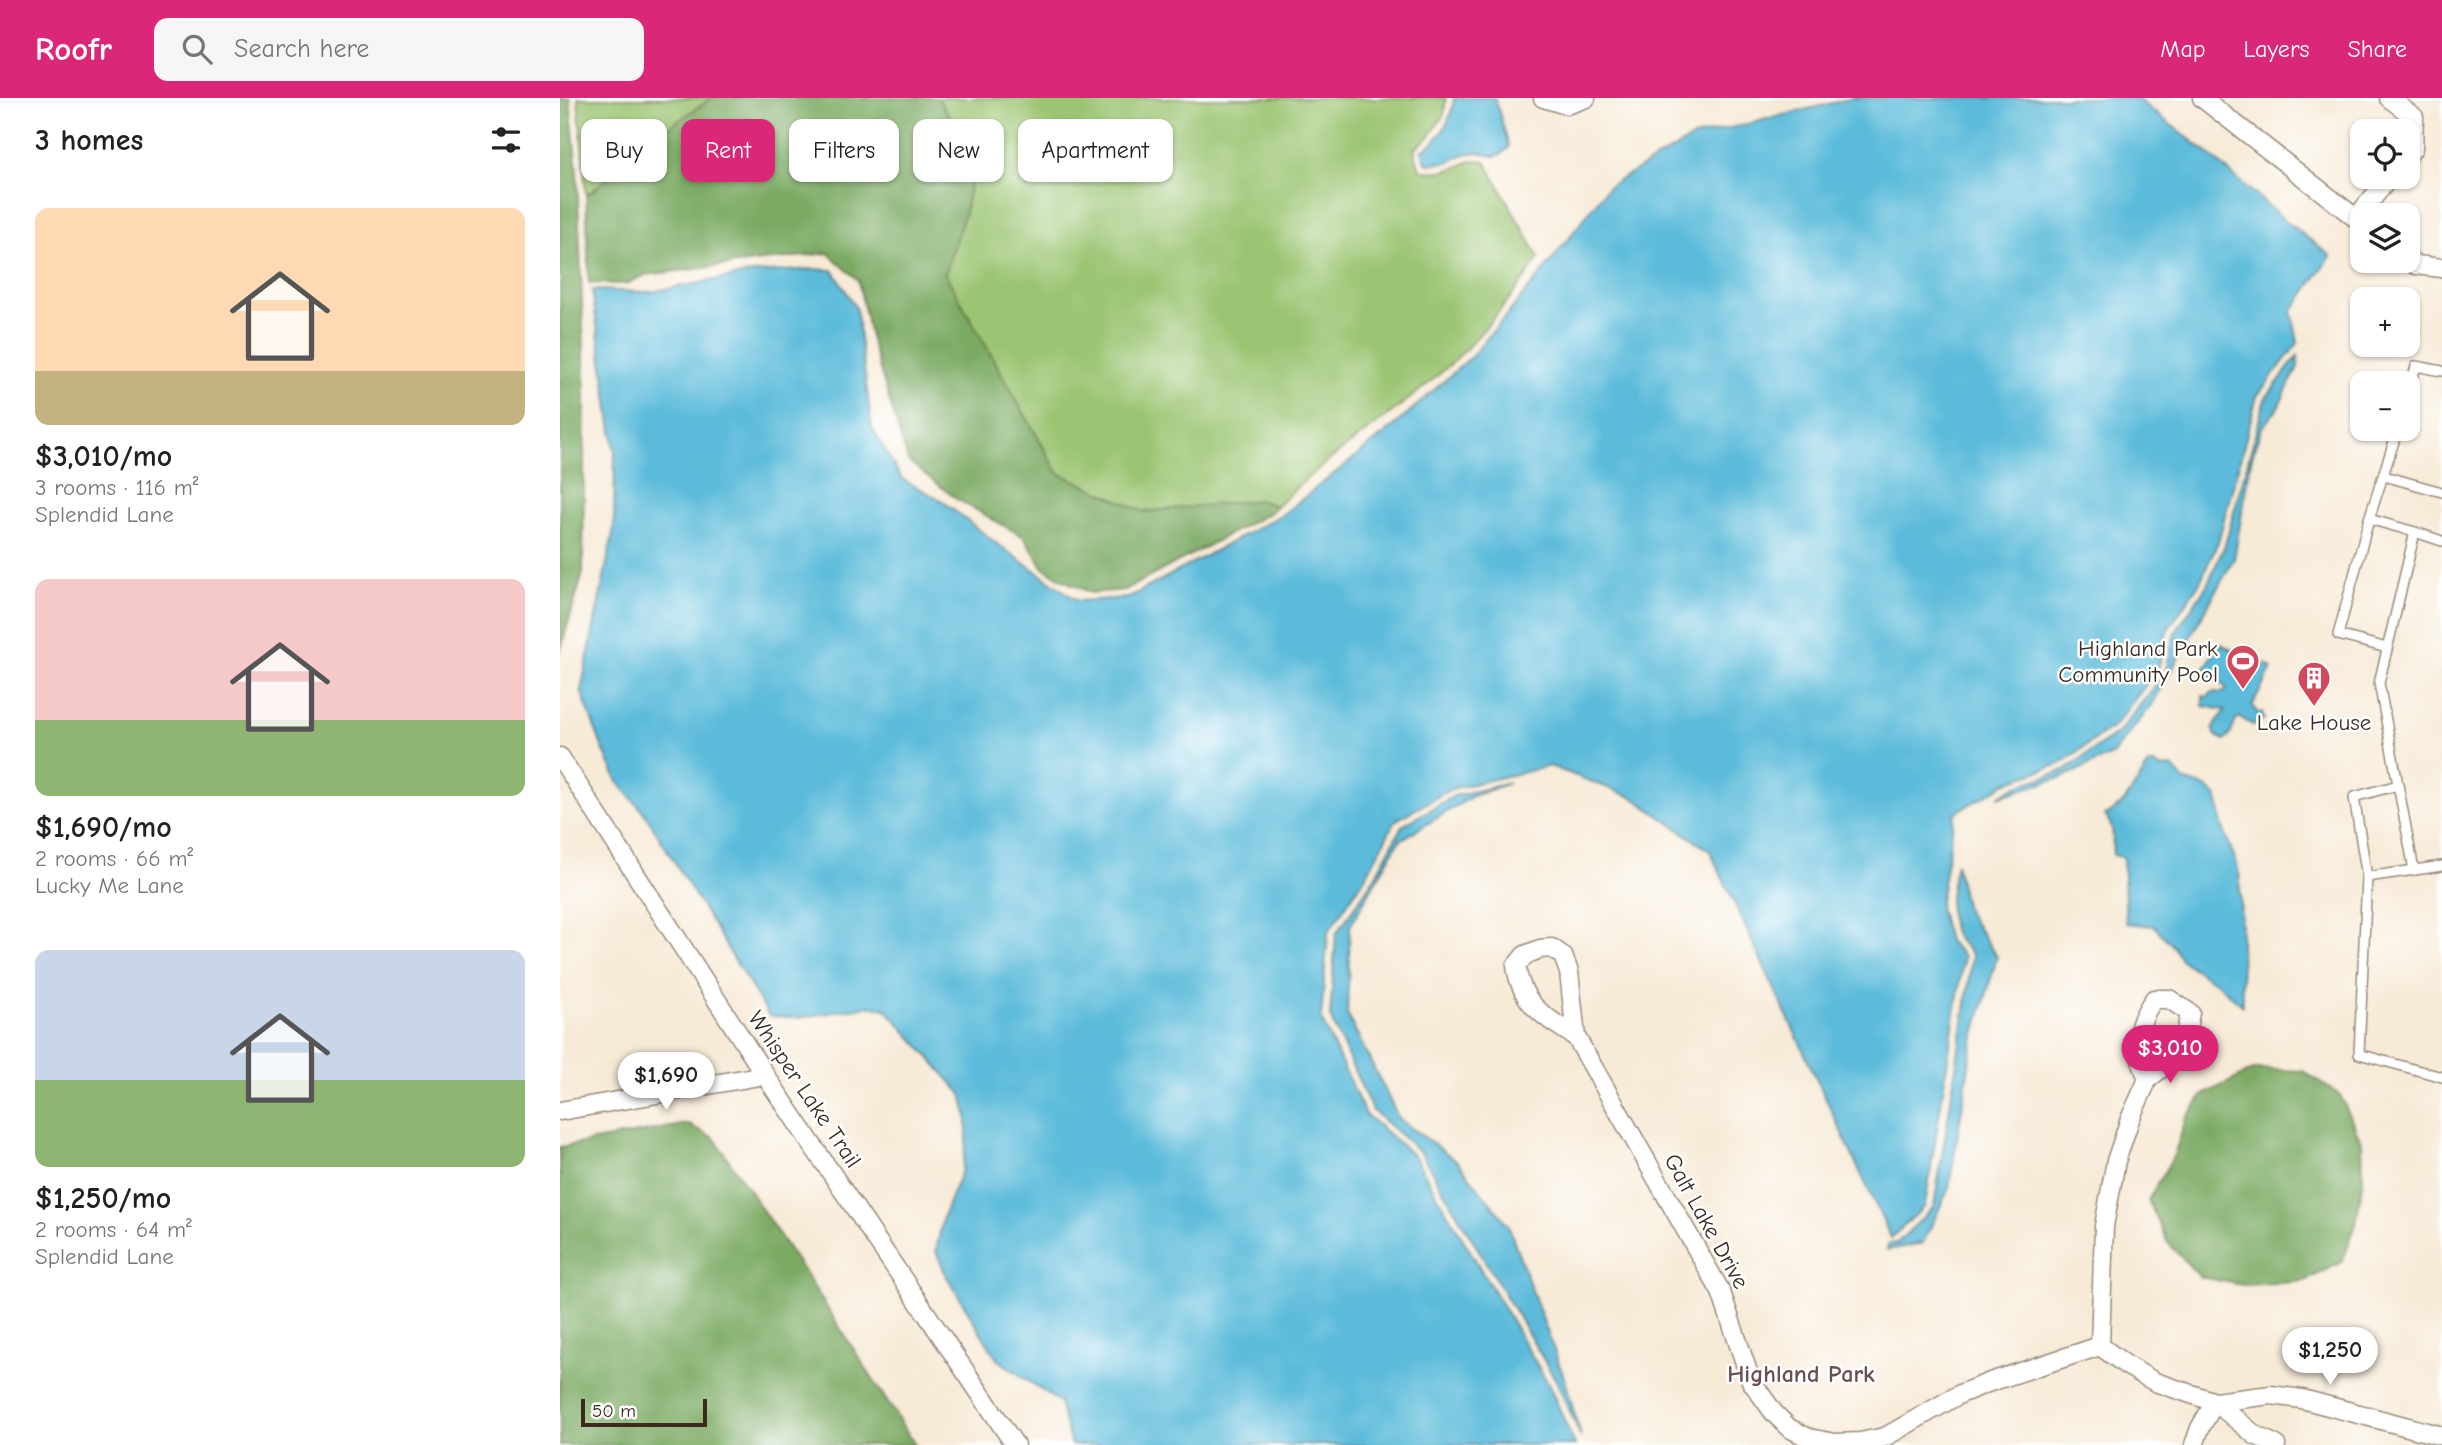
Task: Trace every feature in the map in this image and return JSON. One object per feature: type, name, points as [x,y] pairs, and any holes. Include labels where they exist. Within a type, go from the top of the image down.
[{"type":"street","points":[[1543,98],[1566,105],[1586,98]]},
{"type":"street","points":[[2203,98],[2350,213]]},
{"type":"street","points":[[2389,98],[2414,119]]},
{"type":"street","points":[[2420,265],[2442,268]]},
{"type":"street","name":"Whisper Lake Trail","points":[[560,757],[765,1075],[1015,1445]]},
{"type":"street","name":"Galt Lake Drive","points":[[1576,1037],[1552,1021],[1526,998],[1519,983],[1517,966],[1525,955],[1552,948],[1563,956],[1569,972],[1576,1037],[1721,1292],[1751,1381],[1774,1413],[1789,1428],[1810,1438],[1835,1443],[1885,1437],[1960,1394],[2100,1346]]},
{"type":"street","points":[[560,1111],[765,1075]]},
{"type":"street","points":[[2148,1079],[2130,1118],[2116,1161],[2104,1226],[2100,1346],[2155,1382],[2215,1402],[2255,1435],[2276,1445]]},
{"type":"street","points":[[2215,1402],[2271,1395],[2302,1399],[2442,1436]]},
{"type":"street","points":[[2194,1445],[2215,1402]]},
{"type":"lane","points":[[2415,371],[2416,366],[2442,371]]},
{"type":"lane","points":[[2387,648],[2338,635],[2369,519],[2394,441]]},
{"type":"lane","points":[[2384,476],[2442,492]]},
{"type":"lane","points":[[2369,519],[2442,541]]},
{"type":"lane","points":[[2414,870],[2379,683],[2415,532]]},
{"type":"lane","points":[[2398,785],[2354,797],[2367,877],[2359,1054],[2442,1077]]},
{"type":"lane","points":[[2367,877],[2442,866]]},
{"type":"green space","points":[[560,98],[570,98],[577,171],[585,378],[583,573],[560,651]]},
{"type":"green space","points":[[578,98],[712,98],[667,128],[667,119],[581,119],[581,134]]},
{"type":"green space","points":[[712,98],[938,98],[951,119],[913,119],[913,182],[971,182],[965,212],[945,274],[1058,473],[1144,512],[1258,500],[1277,506],[1271,512],[1125,590],[1091,593],[1059,578],[1044,568],[1024,537],[958,500],[908,461],[871,340],[858,280],[828,253],[645,275],[626,284],[589,283],[586,193],[590,193],[603,182],[667,182],[667,128]]},
{"type":"green space","points":[[938,98],[1446,98],[1444,115],[1429,137],[1414,149],[1419,167],[1423,171],[1441,171],[1472,161],[1485,161],[1539,258],[1489,324],[1461,354],[1411,397],[1333,457],[1277,506],[1258,500],[1144,512],[1058,473],[945,274],[965,212],[971,182],[1004,182],[1004,119],[951,119]]},
{"type":"green space","points":[[585,182],[603,182],[590,193],[586,193]]},
{"type":"green space","points":[[2255,1069],[2303,1071],[2340,1095],[2362,1143],[2363,1179],[2356,1224],[2342,1262],[2305,1281],[2243,1285],[2200,1277],[2168,1243],[2148,1200],[2174,1155],[2186,1119],[2203,1095]]},
{"type":"green space","points":[[687,1124],[714,1138],[915,1445],[560,1445],[560,1147]]},
{"type":"water","points":[[1454,98],[1495,98],[1509,147],[1502,154],[1494,156],[1478,152],[1465,154],[1448,162],[1427,164],[1422,151],[1444,128],[1451,114]]},
{"type":"water","points":[[1853,98],[2136,98],[2205,151],[2331,256],[2292,311],[2298,343],[2257,396],[2218,542],[2200,582],[2167,631],[2158,669],[2114,726],[2060,764],[2012,780],[1955,813],[1939,907],[1948,941],[1964,956],[1925,1206],[1891,1238],[1710,851],[1632,797],[1550,766],[1451,789],[1395,821],[1366,876],[1328,932],[1321,1019],[1365,1114],[1414,1156],[1549,1385],[1575,1445],[1071,1445],[1059,1402],[997,1359],[946,1275],[936,1251],[943,1217],[962,1170],[967,1139],[967,1115],[962,1094],[886,1009],[869,1006],[799,1018],[769,1016],[645,814],[618,782],[603,749],[581,691],[614,528],[615,452],[592,290],[650,292],[754,273],[833,270],[856,308],[872,428],[902,479],[941,500],[1078,601],[1128,598],[1283,514],[1387,432],[1472,356],[1538,278],[1609,186],[1694,137]]},
{"type":"water","points":[[2298,356],[2298,367],[2277,409],[2261,429],[2251,460],[2234,559],[2152,705],[2112,755],[2063,777],[1998,797],[2015,787],[2065,770],[2119,732],[2165,673],[2175,633],[2207,585],[2225,545],[2265,399]]},
{"type":"water","name":"Highland Park Community Pool","points":[[2219,643],[2264,667],[2266,664],[2272,668],[2252,706],[2258,713],[2262,713],[2264,719],[2253,725],[2239,717],[2230,735],[2224,740],[2216,736],[2213,729],[2225,710],[2203,706],[2203,696],[2207,697],[2213,692],[2223,693],[2226,690],[2225,686],[2202,674]]},
{"type":"water","points":[[2150,764],[2155,764],[2158,768],[2172,767],[2183,780],[2206,787],[2217,797],[2222,825],[2240,879],[2242,1005],[2219,985],[2181,960],[2174,947],[2154,926],[2126,923],[2123,857],[2113,855],[2112,830],[2105,815],[2125,800]]},
{"type":"water","points":[[1509,783],[1473,796],[1399,841],[1350,926],[1347,1014],[1399,1119],[1457,1161],[1508,1225],[1565,1380],[1581,1437],[1557,1382],[1421,1153],[1372,1110],[1330,1017],[1336,934],[1373,880],[1402,826],[1454,796]]},
{"type":"water","points":[[1956,863],[1966,910],[1997,957],[1973,1041],[1949,1188],[1923,1243],[1887,1250],[1888,1244],[1897,1243],[1934,1207],[1972,956],[1955,935],[1950,917]]},
{"type":"place","name":"Highland Park Community Pool","points":[[2243,691]]},
{"type":"place","name":"Lake House","points":[[2314,708]]},
{"type":"district","name":"Highland Park","points":[[1801,1374]]}]
